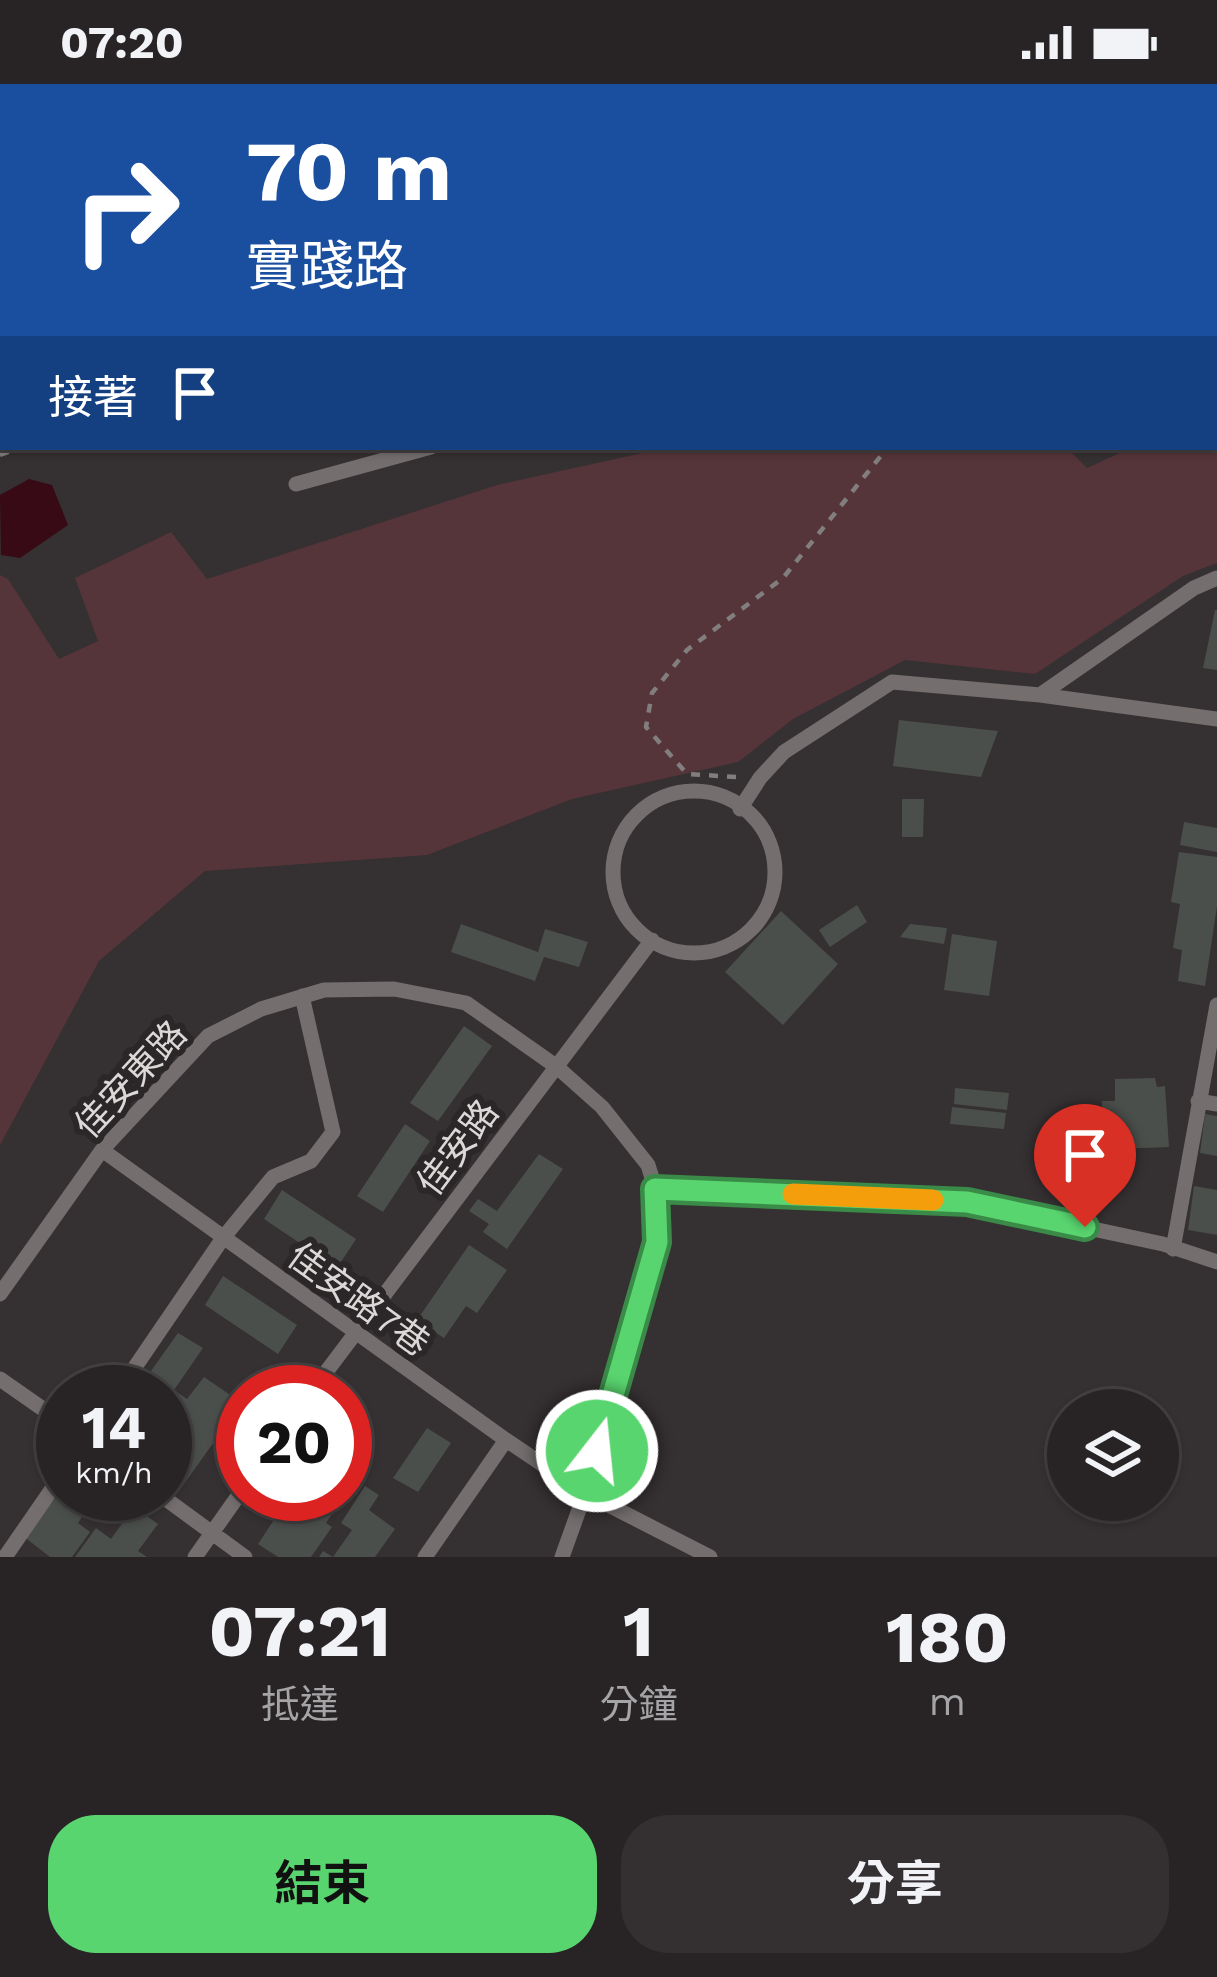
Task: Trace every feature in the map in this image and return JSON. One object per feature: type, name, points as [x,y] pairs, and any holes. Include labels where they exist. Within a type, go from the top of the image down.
[{"type":"lane","points":[[296,484],[420,450]]},
{"type":"lane","points":[[1040,695],[1194,588],[1217,578]]},
{"type":"lane","points":[[740,808],[784,752],[892,682],[1040,695],[1217,719]]},
{"type":"lane","points":[[681,792],[723,796],[757,820],[775,859],[771,902],[760,920],[728,947],[686,954],[652,940],[630,924],[613,886],[612,864],[627,825],[642,809],[681,792]]},
{"type":"lane","name":"佳安路","points":[[330,1365],[652,940]]},
{"type":"lane","name":"佳安東路","points":[[0,1294],[102,1150],[208,1036],[261,1009],[324,990],[394,989],[466,1003],[556,1067],[625,1132],[648,1165],[655,1189]]},
{"type":"lane","points":[[136,1365],[223,1238],[273,1177],[310,1161],[333,1132],[302,996]]},
{"type":"lane","points":[[1173,1249],[1217,1005]]},
{"type":"lane","points":[[1198,1101],[1217,1104]]},
{"type":"lane","name":"佳安路7巷","points":[[102,1150],[506,1441],[585,1493],[710,1557]]},
{"type":"lane","points":[[562,1557],[657,1242],[655,1189],[967,1202],[1217,1262]]},
{"type":"lane","points":[[0,1378],[36,1404]]},
{"type":"lane","points":[[425,1557],[506,1441]]},
{"type":"lane","points":[[4,1557],[36,1511]]},
{"type":"lane","points":[[192,1519],[244,1557]]},
{"type":"lane","points":[[195,1557],[220,1521]]},
{"type":"path","points":[[760,778],[687,774],[646,727],[652,693],[688,650],[783,578],[886,450]]},
{"type":"shaded area","points":[[656,450],[1069,450],[1087,468],[1126,450],[1217,450],[1217,563],[1183,576],[1035,674],[905,660],[793,719],[738,762],[572,799],[427,855],[205,871],[99,961],[0,1145],[0,575],[8,579],[59,659],[98,641],[75,578],[171,532],[207,579],[497,485]]},
{"type":"shaded area","points":[[29,479],[52,485],[68,525],[20,558],[1,555],[0,495]]},
{"type":"building","points":[[1217,610],[1217,670],[1203,668]]},
{"type":"building","points":[[899,720],[998,731],[981,777],[893,766]]},
{"type":"building","points":[[902,799],[924,799],[923,837],[902,837]]},
{"type":"building","points":[[1184,822],[1217,828],[1217,852],[1180,845]]},
{"type":"building","points":[[1179,852],[1217,857],[1217,906],[1205,986],[1178,981],[1182,950],[1173,948],[1180,904],[1171,902]]},
{"type":"building","points":[[857,905],[867,922],[830,947],[819,930]]},
{"type":"building","points":[[781,911],[838,964],[783,1025],[725,972]]},
{"type":"building","points":[[461,924],[538,952],[545,929],[588,942],[579,967],[544,957],[535,981],[451,952]]},
{"type":"building","points":[[910,924],[947,928],[944,944],[900,937]]},
{"type":"building","points":[[952,934],[997,941],[989,996],[944,990]]},
{"type":"building","points":[[464,1026],[492,1046],[438,1121],[410,1103]]},
{"type":"building","points":[[1155,1078],[1157,1087],[1165,1086],[1169,1147],[1116,1149],[1116,1157],[1081,1157],[1081,1118],[1102,1117],[1102,1101],[1115,1101],[1115,1079]]},
{"type":"building","points":[[955,1088],[1009,1093],[1007,1110],[954,1104]]},
{"type":"building","points":[[952,1107],[1006,1113],[1004,1129],[950,1124]]},
{"type":"building","points":[[1205,1114],[1217,1116],[1217,1156],[1200,1153]]},
{"type":"building","points":[[405,1124],[430,1141],[383,1212],[357,1196]]},
{"type":"building","points":[[539,1154],[563,1169],[507,1249],[483,1232],[489,1224],[469,1211],[478,1199],[497,1211]]},
{"type":"building","points":[[1194,1186],[1217,1190],[1217,1235],[1188,1230]]},
{"type":"building","points":[[282,1190],[356,1239],[337,1268],[264,1219]]},
{"type":"building","points":[[469,1245],[507,1270],[477,1313],[466,1306],[444,1338],[417,1320]]},
{"type":"building","points":[[223,1276],[297,1325],[278,1354],[205,1305]]},
{"type":"building","points":[[178,1333],[203,1348],[191,1365],[155,1365]]},
{"type":"building","points":[[204,1377],[216,1385],[216,1439],[192,1473],[192,1393]]},
{"type":"building","points":[[427,1428],[451,1443],[418,1492],[393,1478]]},
{"type":"building","points":[[372,1512],[395,1529],[375,1557],[333,1557],[352,1530],[342,1521],[372,1521]]},
{"type":"building","points":[[36,1521],[79,1521],[90,1532],[72,1557],[50,1557],[23,1536]]},
{"type":"building","points":[[124,1521],[158,1524],[138,1551],[147,1557],[75,1557],[96,1528],[111,1539]]},
{"type":"building","points":[[273,1521],[327,1521],[332,1527],[311,1557],[278,1557],[258,1544]]},
{"type":"slow traffic","points":[[793,1194],[933,1200]]},
{"type":"route","points":[[597,1451],[657,1242],[655,1189],[967,1202],[1085,1227]]}]
